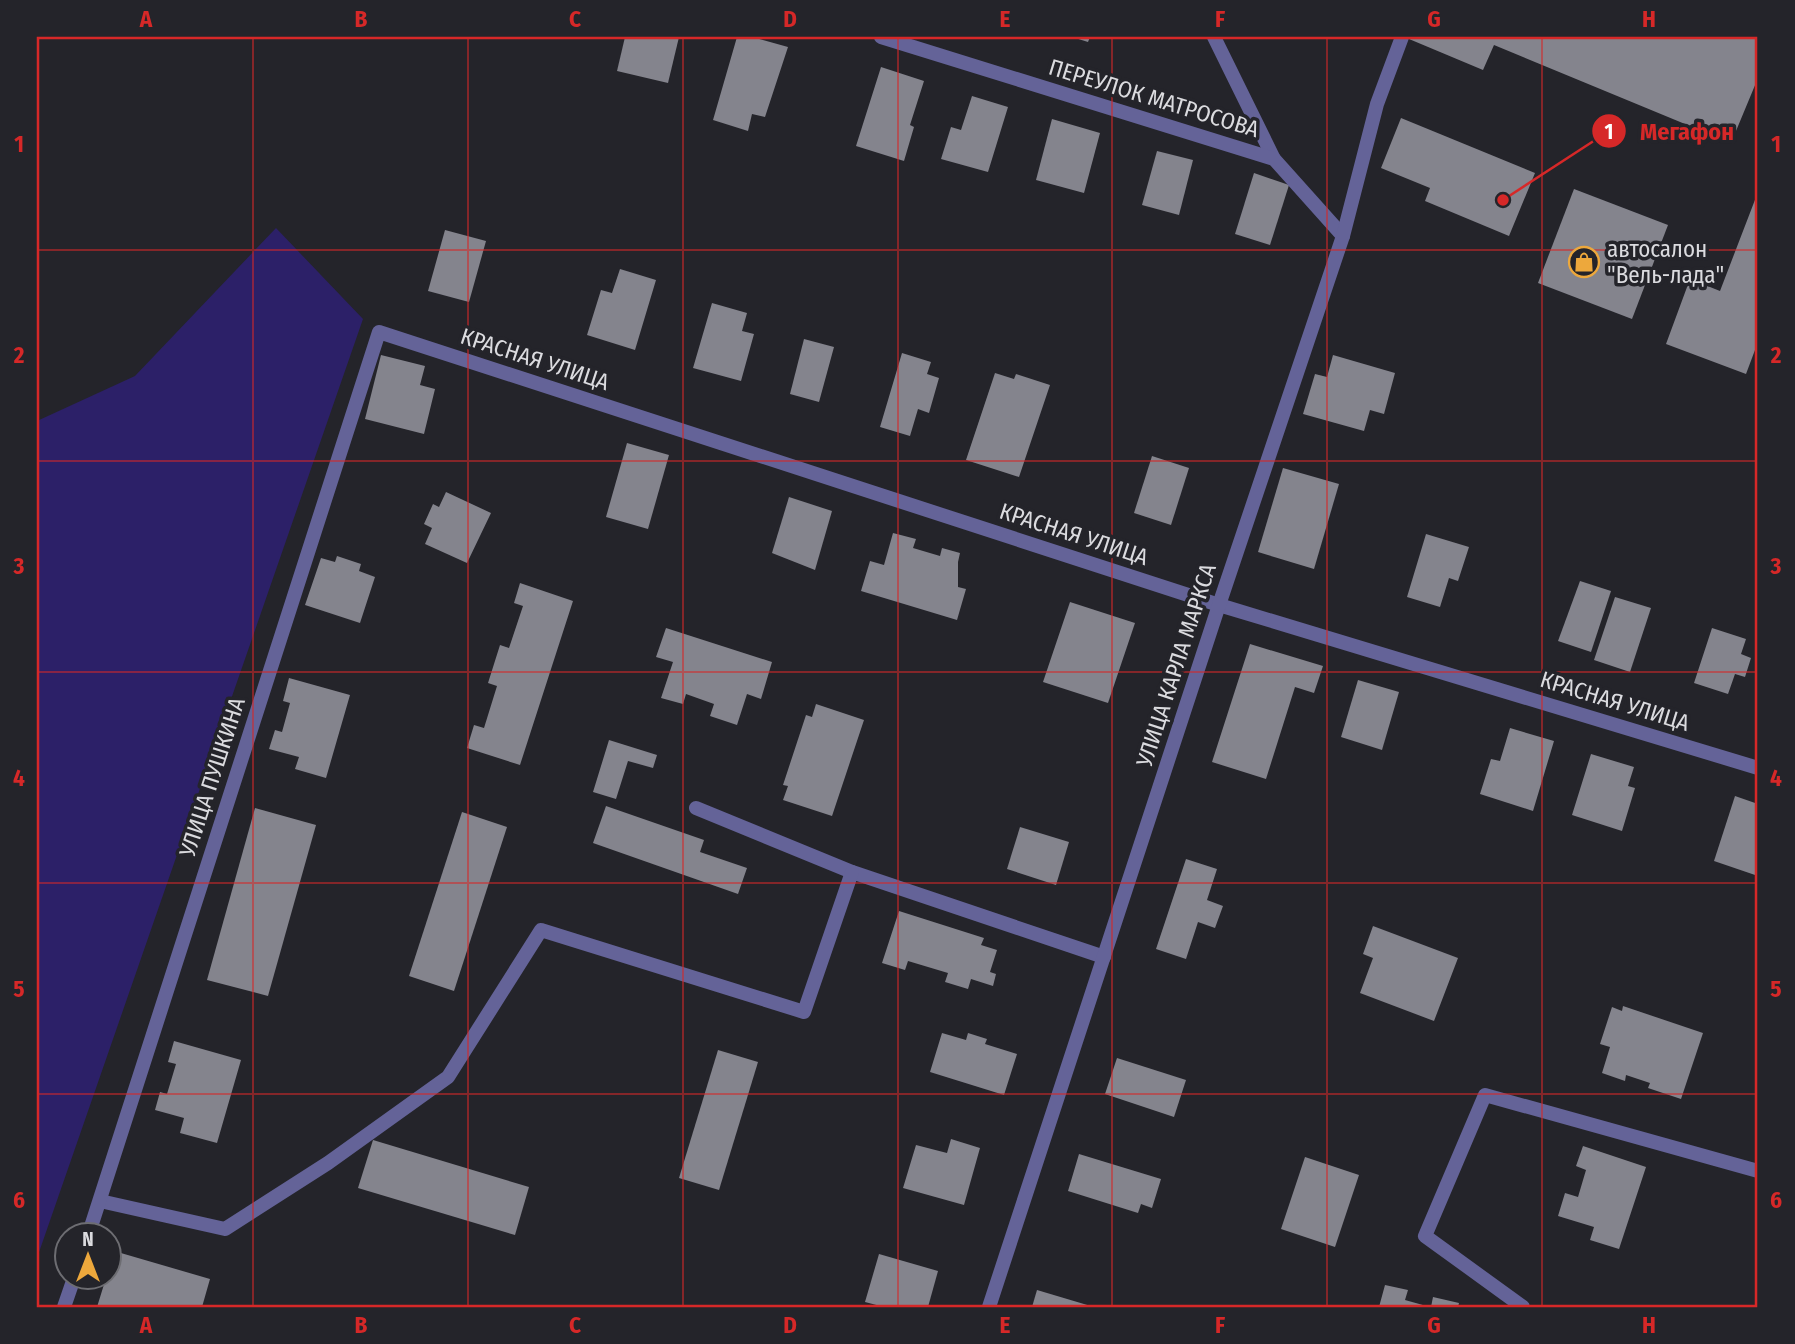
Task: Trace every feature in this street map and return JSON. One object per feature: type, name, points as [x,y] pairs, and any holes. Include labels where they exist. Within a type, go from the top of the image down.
[{"type":"street","name":"ПЕРЕУЛОК МАТРОСОВА","points":[[881,37],[1274,159],[1343,236]]},
{"type":"street","points":[[1214,37],[1274,159]]},
{"type":"street","name":"УЛИЦА КАРЛА МАРКСА","points":[[989,1307],[1343,236],[1377,104],[1402,37]]},
{"type":"street","name":"КРАСНАЯ УЛИЦА","points":[[379,332],[1219,605],[1758,768]]},
{"type":"street","name":"УЛИЦА ПУШКИНА","points":[[93,1222],[379,332]]},
{"type":"street","points":[[696,808],[852,873],[1104,957]]},
{"type":"street","points":[[100,1201],[225,1229],[328,1163],[449,1077],[541,930],[804,1012],[852,873]]},
{"type":"street","points":[[1523,1307],[1425,1236],[1485,1095],[1758,1171]]},
{"type":"shaded area","points":[[276,228],[363,319],[37,1258],[37,421],[135,376]]},
{"type":"building","points":[[625,37],[679,37],[668,83],[617,71]]},
{"type":"building","points":[[737,37],[752,37],[788,47],[765,117],[752,114],[748,131],[713,120]]},
{"type":"building","points":[[1072,37],[1090,37],[1088,42]]},
{"type":"building","points":[[1758,37],[1758,78],[1731,143],[1494,45],[1483,70],[1409,39]]},
{"type":"building","points":[[881,67],[924,81],[910,125],[914,127],[904,161],[856,146]]},
{"type":"building","points":[[972,96],[1008,107],[988,172],[941,159],[951,127],[961,130]]},
{"type":"building","points":[[1401,118],[1535,173],[1509,236],[1425,201],[1430,188],[1381,168]]},
{"type":"building","points":[[1052,119],[1100,133],[1084,193],[1036,180]]},
{"type":"building","points":[[1157,151],[1193,160],[1179,215],[1142,205]]},
{"type":"building","points":[[1254,173],[1289,185],[1270,245],[1235,234]]},
{"type":"building","points":[[1574,189],[1668,225],[1632,319],[1538,283]]},
{"type":"building","points":[[1758,192],[1758,342],[1746,374],[1666,344],[1690,279],[1720,291]]},
{"type":"building","points":[[445,230],[486,241],[469,302],[428,291]]},
{"type":"building","points":[[620,269],[656,280],[635,350],[587,335],[601,290],[612,293]]},
{"type":"building","points":[[712,303],[747,313],[742,331],[754,334],[741,381],[693,368]]},
{"type":"building","points":[[804,339],[834,347],[819,402],[790,394]]},
{"type":"building","points":[[902,353],[931,362],[927,374],[939,378],[929,413],[918,409],[910,436],[880,427]]},
{"type":"building","points":[[381,355],[425,366],[420,385],[435,389],[424,434],[365,419]]},
{"type":"building","points":[[1333,355],[1395,373],[1384,414],[1370,410],[1364,431],[1303,414],[1315,374],[1327,377]]},
{"type":"building","points":[[995,373],[1014,379],[1016,374],[1050,385],[1019,477],[966,460]]},
{"type":"building","points":[[627,443],[669,455],[648,529],[606,517]]},
{"type":"building","points":[[1152,456],[1189,468],[1171,525],[1134,513]]},
{"type":"building","points":[[1283,468],[1339,484],[1314,569],[1258,552]]},
{"type":"building","points":[[446,492],[491,513],[467,563],[425,544],[432,528],[424,524],[433,504],[439,507]]},
{"type":"building","points":[[789,497],[832,511],[815,570],[772,553]]},
{"type":"building","points":[[893,533],[916,539],[913,548],[940,556],[942,548],[960,553],[958,587],[966,589],[957,620],[861,591],[870,561],[884,565]]},
{"type":"building","points":[[1426,534],[1469,547],[1458,581],[1449,578],[1440,607],[1407,597]]},
{"type":"building","points":[[337,556],[361,564],[359,571],[375,577],[360,623],[305,605],[321,558],[335,562]]},
{"type":"building","points":[[1580,581],[1611,591],[1591,652],[1558,641]]},
{"type":"building","points":[[520,583],[573,601],[520,765],[467,748],[474,725],[484,728],[497,686],[488,683],[500,645],[509,648],[523,606],[514,603]]},
{"type":"building","points":[[1615,597],[1651,608],[1630,672],[1594,660]]},
{"type":"building","points":[[1070,602],[1135,623],[1108,703],[1043,682]]},
{"type":"building","points":[[666,628],[772,662],[761,699],[747,694],[737,725],[710,716],[714,704],[686,694],[683,704],[661,698],[673,662],[656,657]]},
{"type":"building","points":[[1712,628],[1746,639],[1741,654],[1751,658],[1745,677],[1735,674],[1728,694],[1694,683]]},
{"type":"building","points":[[1250,644],[1323,666],[1314,693],[1295,687],[1266,779],[1212,762]]},
{"type":"building","points":[[289,678],[350,695],[326,778],[295,769],[299,757],[269,749],[275,730],[282,732],[290,703],[283,701]]},
{"type":"building","points":[[1358,680],[1399,692],[1382,750],[1341,737]]},
{"type":"building","points":[[816,704],[864,720],[832,816],[783,800],[788,786],[783,785],[806,715],[812,717]]},
{"type":"building","points":[[1510,728],[1554,741],[1533,811],[1480,794],[1491,759],[1500,761]]},
{"type":"building","points":[[609,740],[657,755],[653,768],[628,761],[616,799],[593,792]]},
{"type":"building","points":[[1591,754],[1634,767],[1628,786],[1635,788],[1622,831],[1572,815]]},
{"type":"building","points":[[1735,796],[1758,804],[1758,876],[1714,861]]},
{"type":"building","points":[[606,806],[704,840],[700,852],[747,868],[738,894],[593,843]]},
{"type":"building","points":[[255,808],[316,825],[268,996],[207,980]]},
{"type":"building","points":[[462,812],[507,827],[454,991],[409,976]]},
{"type":"building","points":[[1020,827],[1069,842],[1056,885],[1007,869]]},
{"type":"building","points":[[1186,859],[1217,869],[1207,900],[1223,906],[1215,928],[1198,922],[1186,959],[1156,949]]},
{"type":"building","points":[[899,911],[984,938],[981,945],[997,950],[990,972],[996,974],[993,986],[971,979],[968,989],[945,982],[948,973],[908,961],[905,970],[882,963]]},
{"type":"building","points":[[1373,926],[1458,958],[1434,1021],[1360,993],[1373,958],[1363,954]]},
{"type":"building","points":[[1623,1006],[1703,1033],[1681,1099],[1648,1088],[1650,1083],[1626,1075],[1625,1081],[1602,1073],[1610,1047],[1600,1044],[1612,1007],[1622,1011]]},
{"type":"building","points":[[942,1033],[966,1040],[968,1033],[987,1039],[985,1044],[1017,1054],[1004,1095],[930,1072]]},
{"type":"building","points":[[174,1041],[241,1060],[217,1143],[180,1133],[184,1118],[155,1110],[160,1092],[167,1094],[176,1064],[168,1062]]},
{"type":"building","points":[[718,1050],[758,1062],[719,1190],[679,1178]]},
{"type":"building","points":[[1117,1058],[1186,1080],[1174,1117],[1105,1094]]},
{"type":"building","points":[[951,1139],[980,1148],[964,1205],[903,1188],[916,1145],[947,1153]]},
{"type":"building","points":[[373,1140],[529,1187],[515,1235],[358,1188]]},
{"type":"building","points":[[1583,1146],[1646,1167],[1619,1249],[1590,1240],[1594,1227],[1558,1216],[1565,1193],[1578,1197],[1586,1170],[1576,1166]]},
{"type":"building","points":[[1079,1154],[1161,1179],[1152,1208],[1141,1204],[1138,1213],[1068,1191]]},
{"type":"building","points":[[1305,1157],[1359,1175],[1335,1247],[1281,1229]]},
{"type":"building","points":[[122,1253],[210,1279],[202,1307],[97,1307],[102,1292],[122,1292]]},
{"type":"building","points":[[879,1254],[938,1271],[928,1307],[884,1307],[865,1302]]},
{"type":"building","points":[[1385,1285],[1408,1290],[1405,1300],[1430,1307],[1379,1307]]},
{"type":"building","points":[[1037,1290],[1094,1307],[1032,1307]]},
{"type":"building","points":[[1433,1297],[1459,1303],[1458,1307],[1431,1307]]},
{"type":"place","name":"Мегафон","points":[[1503,200]]},
{"type":"place","name":"автосалон \"Вель-лада\"","points":[[1584,262]]}]
